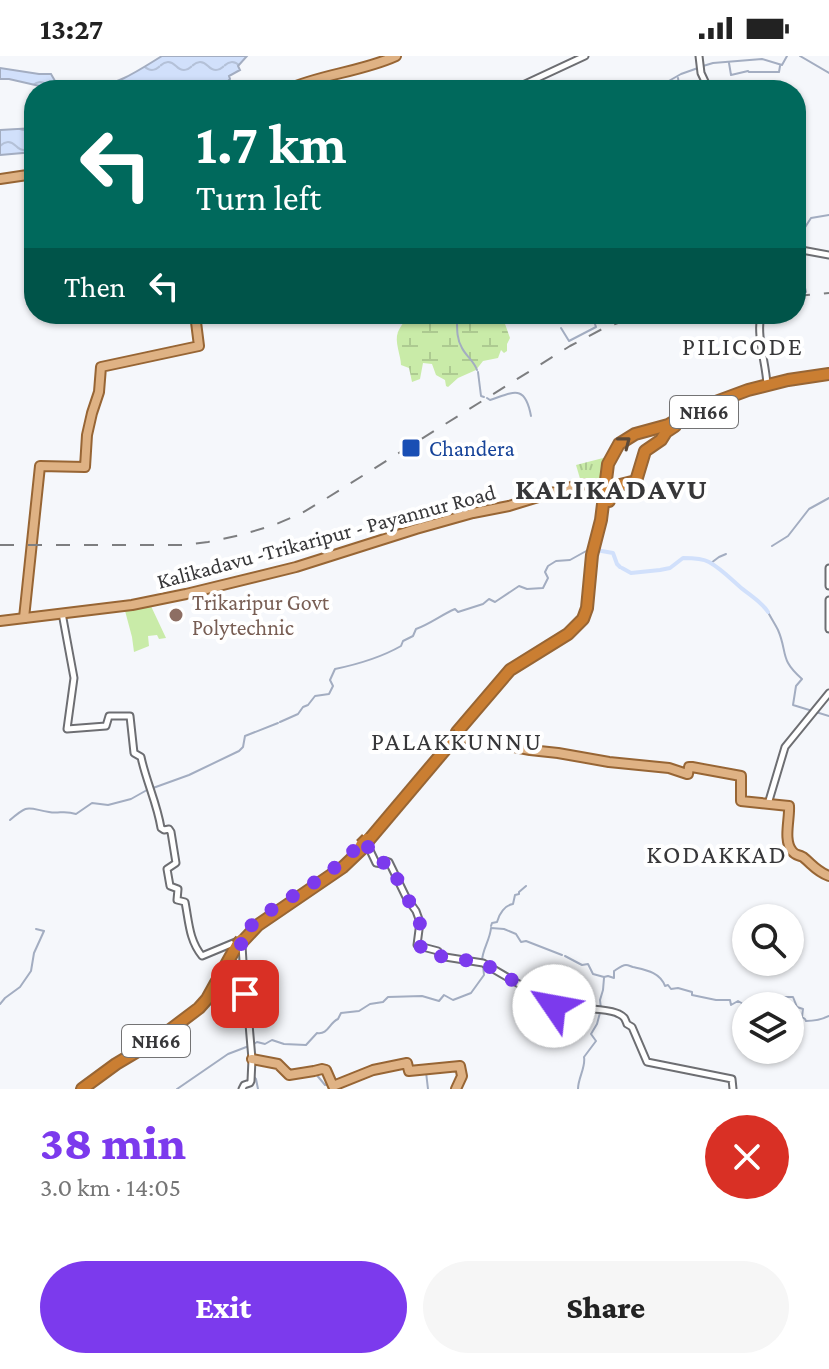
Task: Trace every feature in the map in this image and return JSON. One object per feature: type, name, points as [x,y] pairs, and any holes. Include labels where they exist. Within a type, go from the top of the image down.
[{"type":"highway","name":"NH66","points":[[240,943],[258,925],[349,862],[502,681],[514,670],[569,638],[586,622],[592,602],[595,558],[604,530],[611,456],[619,444],[627,438],[668,425],[694,410],[767,387],[829,376]]},
{"type":"highway","name":"NH66","points":[[608,487],[636,481],[645,451],[679,423],[767,387]]},
{"type":"highway","name":"NH66","points":[[456,736],[510,670],[581,623],[587,608],[590,568],[608,487]]},
{"type":"highway","name":"NH66","points":[[88,1085],[172,1029],[203,1004],[240,943],[256,923],[348,860],[365,843]]},
{"type":"main road","points":[[315,80],[396,56]]},
{"type":"main road","points":[[0,179],[24,175]]},
{"type":"main road","points":[[24,618],[40,466],[85,467],[87,435],[99,392],[101,367],[199,346],[196,324]]},
{"type":"main road","name":"Kalikadavu -Trikaripur - Payannur Road","points":[[0,621],[132,605],[186,594],[300,566],[416,529],[581,484],[608,487]]},
{"type":"main road","points":[[456,736],[531,751],[669,768],[687,774],[689,767],[692,767],[742,777],[741,801],[789,806],[787,834],[790,849],[816,871],[829,876]]},
{"type":"main road","points":[[252,1059],[278,1064],[289,1075],[326,1070],[333,1086],[373,1070],[407,1063],[409,1071],[460,1066],[462,1076],[456,1089]]},
{"type":"street","points":[[533,80],[585,56]]},
{"type":"street","points":[[699,56],[704,80]]},
{"type":"street","points":[[806,251],[829,255]]},
{"type":"street","points":[[759,324],[767,387]]},
{"type":"street","points":[[590,568],[586,607],[575,626],[519,661],[500,677],[365,843],[376,863],[389,862],[406,897],[414,905],[420,922],[417,945],[438,951],[439,956],[483,963],[553,1004],[554,1016],[581,1009],[619,1014],[632,1027],[647,1062],[732,1079],[733,1089]]},
{"type":"street","points":[[829,568],[829,586]]},
{"type":"street","points":[[829,600],[829,629]]},
{"type":"street","points":[[62,613],[74,678],[67,729],[106,726],[109,716],[130,716],[134,753],[141,757],[161,828],[171,832],[176,863],[167,869],[170,886],[178,889],[177,900],[185,902],[196,948],[202,956],[240,943],[242,945],[252,1059],[250,1083],[242,1089]]},
{"type":"street","points":[[768,804],[784,748],[829,693]]},
{"type":"green space","points":[[402,324],[505,324],[510,338],[507,351],[504,353],[501,350],[498,358],[483,361],[476,370],[458,378],[448,387],[445,380],[436,375],[432,364],[423,363],[420,379],[412,382],[409,368],[401,365],[398,332]]},
{"type":"green space","points":[[607,457],[601,482],[581,482],[576,465]]},
{"type":"green space","points":[[150,604],[166,638],[148,636],[149,646],[134,652],[124,607]]},
{"type":"water","points":[[162,56],[247,56],[238,66],[240,70],[229,76],[229,80],[119,80]]},
{"type":"water","points":[[0,68],[39,74],[51,74],[54,80],[24,80],[24,82],[0,79]]},
{"type":"water","points":[[24,129],[24,153],[0,155],[0,130]]},
{"type":"waterway","points":[[703,66],[762,59],[782,65],[787,56]]},
{"type":"waterway","points":[[800,56],[829,73]]},
{"type":"waterway","points":[[729,63],[731,75],[748,71],[779,72],[780,66]]},
{"type":"waterway","points":[[670,80],[698,68]]},
{"type":"waterway","points":[[806,226],[811,218],[829,215]]},
{"type":"waterway","points":[[457,324],[460,345],[477,370]]},
{"type":"waterway","points":[[561,328],[569,341],[596,327],[595,324]]},
{"type":"waterway","points":[[478,372],[481,396],[484,397]]},
{"type":"waterway","points":[[487,398],[490,400],[512,393],[522,395],[531,416]]},
{"type":"waterway","points":[[772,546],[788,536],[809,509],[829,498]]},
{"type":"waterway","points":[[280,722],[298,714],[315,696],[329,694],[335,669],[393,650],[413,636],[416,629],[455,609],[458,612],[489,599],[495,602],[519,586],[543,588],[548,578],[545,572],[548,566],[556,561],[570,560],[588,550]]},
{"type":"waterway","points":[[596,550],[613,553],[620,567]]},
{"type":"waterway","points":[[711,563],[726,554]]},
{"type":"waterway","points":[[622,568],[631,573],[670,568],[683,558],[703,560],[721,570],[768,612]]},
{"type":"waterway","points":[[768,612],[778,630],[787,661],[802,679],[796,686],[793,705],[829,716]]},
{"type":"waterway","points":[[153,788],[239,751],[245,736],[278,723]]},
{"type":"waterway","points":[[10,820],[28,808],[76,814],[92,803],[108,805],[131,799],[147,790]]},
{"type":"waterway","points":[[491,926],[526,886]]},
{"type":"waterway","points":[[482,961],[491,928],[504,929],[516,934],[521,942],[526,941],[562,955]]},
{"type":"waterway","points":[[0,1004],[20,987],[31,971],[34,953],[44,931],[36,929]]},
{"type":"waterway","points":[[565,956],[582,965],[588,964],[593,974],[604,977],[614,978],[614,971],[628,965],[652,972],[671,989],[678,988],[692,992],[692,995],[716,1000],[730,1000],[731,1005],[738,1001],[745,1005],[762,1000],[764,996],[773,1001],[793,997],[797,1007],[803,1009],[802,1017],[806,1021],[829,1016]]},
{"type":"waterway","points":[[252,1045],[272,1040],[306,1045],[317,1033],[326,1031],[341,1013],[359,1011],[388,997],[422,996],[439,1001],[444,995],[453,1000],[471,993],[484,975],[483,965]]},
{"type":"waterway","points":[[578,1089],[584,1057],[596,1041],[591,1034],[601,1009],[604,978]]},
{"type":"waterway","points":[[177,1089],[228,1054],[249,1046]]},
{"type":"waterway","points":[[426,1072],[428,1089]]},
{"type":"waterway","points":[[315,1073],[325,1085],[330,1084]]},
{"type":"waterway","points":[[253,1076],[258,1089]]},
{"type":"railway","points":[[806,295],[829,293]]},
{"type":"railway","points":[[0,545],[182,545],[241,535],[274,525],[327,498],[570,346],[615,324]]},
{"type":"place","name":"Chandera","points":[[411,448]]},
{"type":"place","name":"Trikaripur Govt Polytechnic","points":[[176,615]]},
{"type":"district","name":"PILICODE","points":[[743,346]]},
{"type":"district","name":"KALIKADAVU","points":[[612,489]]},
{"type":"district","name":"PALAKKUNNU","points":[[457,741]]},
{"type":"district","name":"KODAKKAD","points":[[717,854]]},
{"type":"route","points":[[245,994],[242,945],[238,941],[244,933],[265,915],[342,863],[364,839],[376,863],[389,862],[406,897],[414,905],[420,922],[418,946],[438,951],[439,956],[483,963],[554,1006]]}]
